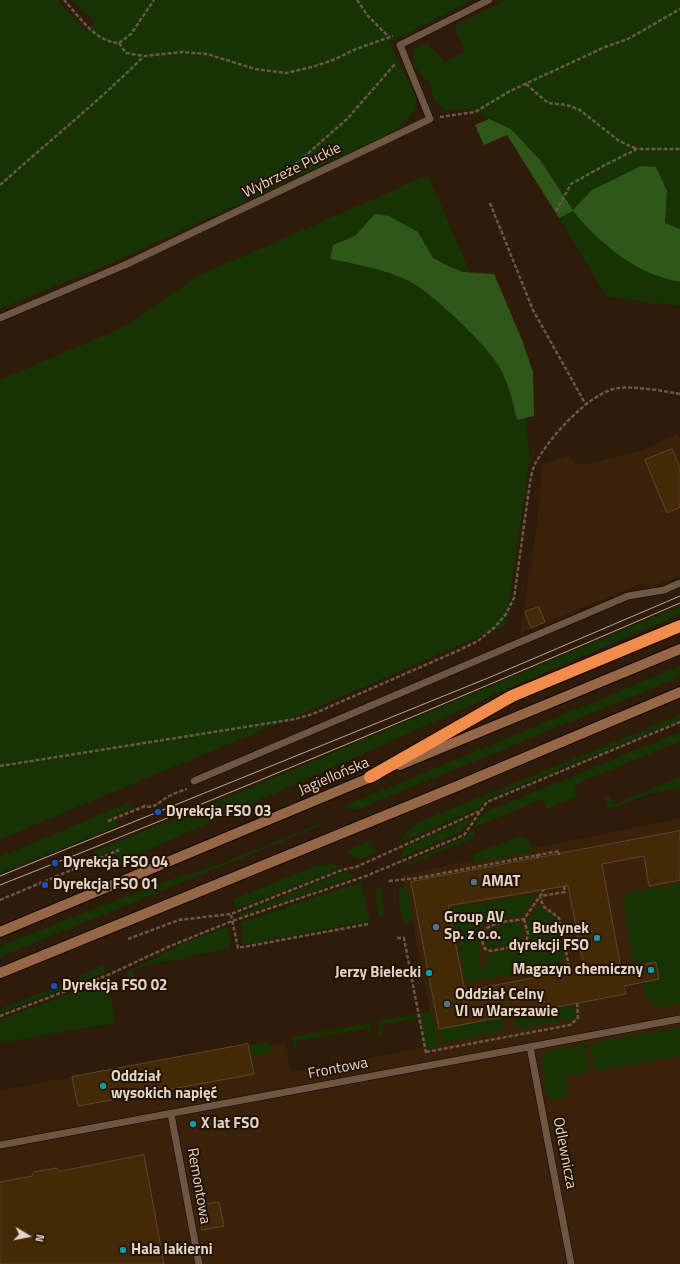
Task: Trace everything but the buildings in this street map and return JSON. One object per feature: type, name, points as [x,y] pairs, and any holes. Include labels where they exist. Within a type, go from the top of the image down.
[{"type":"highway","points":[[370,777],[512,696],[680,626]]},
{"type":"main road","name":"Jagiellońska","points":[[0,932],[370,777],[680,650]]},
{"type":"main road","points":[[0,973],[447,790],[680,692]]},
{"type":"lane","points":[[430,119],[400,45],[489,0]]},
{"type":"lane","name":"Wybrzeże Puckie","points":[[0,318],[127,264],[430,119]]},
{"type":"lane","points":[[194,781],[621,599],[664,590],[680,583]]},
{"type":"lane","name":"Frontowa","points":[[0,1145],[680,1019]]},
{"type":"lane","name":"Odlewnicza","points":[[530,1047],[571,1264]]},
{"type":"lane","name":"Remontowa","points":[[171,1114],[199,1264]]},
{"type":"path","points":[[64,0],[100,38],[109,42],[119,43],[131,34],[154,0]]},
{"type":"path","points":[[357,0],[368,16],[389,37]]},
{"type":"path","points":[[430,119],[475,112],[510,91],[605,47],[628,39],[680,9]]},
{"type":"path","points":[[119,43],[126,53],[144,56],[183,52],[207,54],[255,69],[286,73],[319,65],[389,37],[396,36]]},
{"type":"path","points":[[280,177],[348,118],[404,54]]},
{"type":"path","points":[[0,185],[87,110],[144,56]]},
{"type":"path","points":[[526,84],[548,103],[567,105],[580,110],[618,141],[637,149],[680,149]]},
{"type":"path","points":[[556,211],[571,184],[637,149]]},
{"type":"path","points":[[490,202],[533,310],[586,405]]},
{"type":"path","points":[[0,766],[287,720],[313,714],[478,641],[494,628],[506,614],[514,598],[526,505],[534,465],[549,444],[576,412],[601,393],[619,388],[665,391],[680,394]]},
{"type":"path","points":[[0,1016],[108,975],[168,947],[232,921],[366,876],[464,835],[487,802],[680,722]]},
{"type":"path","points":[[108,822],[145,806],[149,807],[162,803],[165,798],[190,788],[194,781]]},
{"type":"path","points":[[128,939],[179,920],[231,914],[342,870],[356,867],[480,811]]},
{"type":"path","points":[[0,900],[119,850]]},
{"type":"path","points":[[389,881],[418,878],[537,854],[559,851],[559,855]]},
{"type":"path","points":[[537,854],[538,859]]},
{"type":"path","points":[[540,896],[565,892],[564,886]]},
{"type":"path","points":[[524,919],[528,934],[526,944],[491,951],[485,949],[482,942],[483,932],[490,925],[524,919],[543,890]]},
{"type":"path","points":[[540,896],[543,906],[559,918],[570,971]]},
{"type":"path","points":[[231,914],[238,948],[368,924]]},
{"type":"path","points":[[397,938],[404,938],[428,1066]]},
{"type":"path","points":[[426,1052],[570,1025],[578,1018],[577,1003]]},
{"type":"shaded area","points":[[678,434],[680,439],[680,576],[652,587],[645,582],[520,633],[537,524],[542,464],[569,455],[578,466],[644,450]]},
{"type":"shaded area","points":[[680,818],[680,1264],[0,1264],[0,1090],[160,1062],[285,1043],[291,1072],[437,1045],[403,875]]},
{"type":"green space","points":[[0,0],[57,0],[87,33],[94,21],[71,0],[472,0],[390,42],[416,98],[415,109],[405,124],[385,136],[121,259],[0,309]]},
{"type":"green space","points":[[506,0],[680,0],[680,229],[665,223],[667,192],[591,232],[611,249],[632,263],[667,279],[680,282],[680,306],[607,297],[559,218],[573,210],[540,160],[511,129],[467,108],[445,111],[434,100],[430,84],[413,66],[414,51],[427,43],[445,62],[465,52],[454,26]]},
{"type":"green space","points":[[489,119],[511,129],[540,160],[573,210],[592,190],[641,166],[656,167],[667,191],[665,223],[680,229],[680,282],[649,272],[620,256],[595,235],[573,211],[559,218],[507,135],[484,145],[475,125]]},
{"type":"green space","points":[[428,175],[523,397],[530,456],[506,625],[306,712],[0,839],[0,380],[126,326],[196,277]]},
{"type":"green space","points":[[375,214],[389,216],[418,232],[433,258],[450,267],[463,272],[494,274],[522,340],[533,372],[534,416],[517,420],[508,385],[499,366],[492,356],[456,318],[429,295],[417,286],[398,276],[369,267],[330,259],[333,245],[355,236]]},
{"type":"green space","points":[[680,606],[680,614],[498,693],[119,863],[113,850],[95,858],[92,852],[219,801]]},
{"type":"green space","points":[[680,666],[680,676],[672,680],[356,810],[342,807]]},
{"type":"green space","points":[[680,715],[680,720],[489,798],[476,810],[399,843],[407,831],[422,821]]},
{"type":"green space","points":[[680,732],[680,741],[574,785],[577,796],[547,809],[542,799],[473,828],[481,814]]},
{"type":"green space","points":[[680,777],[680,788],[650,794],[599,812],[608,807],[605,798],[609,796],[613,805]]},
{"type":"green space","points":[[130,802],[133,808],[113,815],[118,826],[0,873],[0,857]]},
{"type":"green space","points":[[472,818],[461,832],[399,859],[404,847]]},
{"type":"green space","points":[[319,824],[322,825],[0,957],[0,946],[163,882],[226,862]]},
{"type":"green space","points":[[473,828],[476,834],[474,838],[408,865],[403,865],[467,836]]},
{"type":"green space","points":[[519,836],[530,841],[533,852],[474,862],[472,855]]},
{"type":"green space","points":[[368,841],[377,852],[359,860],[345,852]]},
{"type":"green space","points":[[327,864],[344,867],[238,908],[235,906],[233,900],[310,868]]},
{"type":"green space","points":[[343,872],[351,874],[354,873],[357,876],[239,917],[240,914]]},
{"type":"green space","points":[[361,882],[370,921],[248,944],[243,942],[241,923]]},
{"type":"green space","points":[[680,883],[680,1003],[659,1008],[651,1004],[640,979],[647,982],[659,979],[656,962],[636,977],[623,905],[627,893]]},
{"type":"green space","points":[[404,885],[407,886],[413,917],[412,920],[407,923],[404,922],[401,914],[399,901],[399,889]]},
{"type":"green space","points":[[377,888],[381,890],[384,916],[382,918],[379,916],[375,891]]},
{"type":"green space","points":[[534,894],[534,898],[524,915],[497,919],[484,925],[479,939],[480,951],[484,953],[478,955],[480,966],[489,965],[488,953],[516,949],[530,943],[527,921],[540,904],[559,922],[562,937],[563,957],[560,958],[561,966],[466,983],[452,907]]},
{"type":"green space","points":[[519,922],[523,926],[523,941],[489,948],[485,944],[485,938],[490,929],[501,925]]},
{"type":"green space","points":[[228,927],[231,948],[144,966],[133,972],[136,990],[130,991],[127,972],[186,942]]},
{"type":"green space","points":[[104,964],[107,972],[0,1013],[0,1009],[76,979]]},
{"type":"green space","points":[[108,979],[116,1023],[0,1043],[0,1020]]},
{"type":"green space","points":[[574,1004],[576,1018],[517,1029],[515,1015]]},
{"type":"green space","points":[[431,1012],[439,1045],[436,1048],[426,1050],[420,1018],[383,1025],[382,1034],[379,1034],[378,1021]]},
{"type":"green space","points":[[503,1017],[505,1031],[442,1043],[439,1029]]},
{"type":"green space","points":[[370,1023],[372,1030],[370,1037],[368,1028],[297,1041],[296,1050],[294,1049],[291,1037]]},
{"type":"green space","points":[[680,1027],[680,1056],[595,1071],[590,1043]]},
{"type":"green space","points":[[269,1042],[272,1053],[250,1057],[248,1045]]},
{"type":"green space","points":[[585,1044],[589,1072],[566,1077],[569,1096],[548,1100],[541,1063],[547,1051]]},
{"type":"tram line","points":[[0,876],[488,678],[680,596]]},
{"type":"tram line","points":[[0,885],[341,747],[680,603]]},
{"type":"place","name":"Dyrekcja FSO 03","points":[[158,812]]},
{"type":"place","name":"Dyrekcja FSO 04","points":[[55,863]]},
{"type":"place","name":"AMAT","points":[[474,882]]},
{"type":"place","name":"Dyrekcja FSO 01","points":[[45,885]]},
{"type":"place","name":"Group AV Sp. z o.o.","points":[[436,927]]},
{"type":"place","name":"Budynek dyrekcji FSO","points":[[597,938]]},
{"type":"place","name":"Magazyn chemiczny","points":[[651,970]]},
{"type":"place","name":"Jerzy Bielecki","points":[[429,973]]},
{"type":"place","name":"Dyrekcja FSO 02","points":[[54,986]]},
{"type":"place","name":"Oddział Celny VI w Warszawie","points":[[447,1004]]},
{"type":"place","name":"Oddział wysokich napięć","points":[[103,1086]]},
{"type":"place","name":"X lat FSO","points":[[193,1124]]},
{"type":"place","name":"Hala lakierni","points":[[123,1250]]}]
